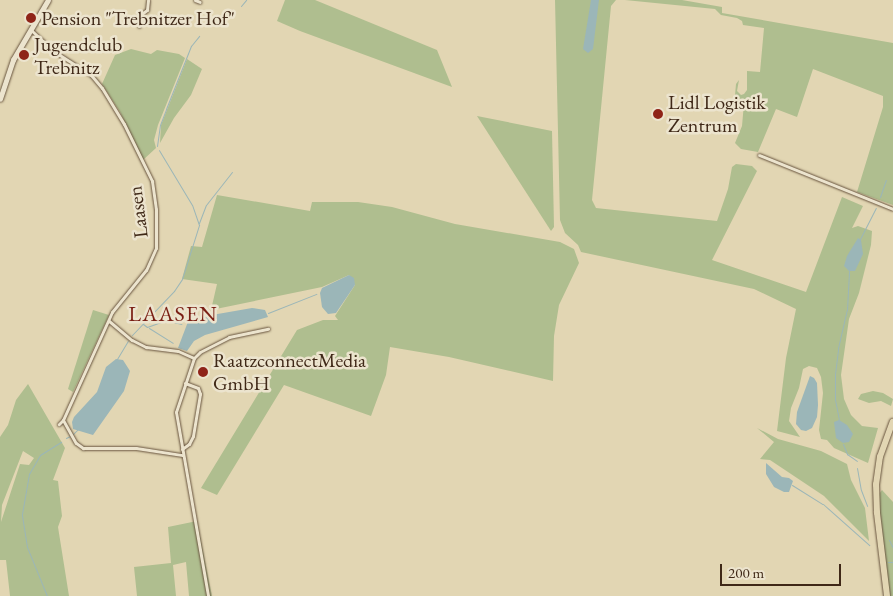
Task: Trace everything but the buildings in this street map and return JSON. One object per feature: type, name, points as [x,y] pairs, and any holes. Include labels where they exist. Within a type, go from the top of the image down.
[{"type":"main road","points":[[887,596],[877,512],[876,485],[880,457],[893,422]]},
{"type":"street","points":[[139,26],[140,15],[147,10],[148,0]]},
{"type":"street","points":[[0,99],[13,60],[46,1]]},
{"type":"street","name":"Laasen","points":[[31,30],[55,52],[91,75],[112,104],[152,181],[158,241],[146,270],[116,304],[63,420],[59,424]]},
{"type":"street","points":[[759,155],[893,209]]},
{"type":"street","points":[[109,321],[132,340],[146,347],[178,351],[194,358]]},
{"type":"street","points":[[208,596],[176,412],[194,358],[200,352],[229,338],[268,330]]},
{"type":"street","points":[[182,449],[189,444],[193,436],[200,394],[198,388],[185,383]]},
{"type":"street","points":[[63,420],[76,443],[83,448],[136,448],[182,455]]},
{"type":"green space","points":[[285,0],[315,0],[437,50],[452,87],[277,21]]},
{"type":"green space","points":[[555,0],[616,0],[611,6],[592,200],[596,208],[717,221],[728,189],[732,167],[736,164],[752,166],[757,171],[712,260],[806,292],[842,197],[863,206],[852,228],[858,226],[872,231],[871,245],[859,293],[849,319],[841,375],[844,399],[851,415],[862,426],[878,428],[868,463],[834,448],[827,440],[821,439],[819,430],[823,393],[821,377],[817,368],[809,366],[803,369],[799,388],[791,408],[789,421],[800,437],[777,431],[786,358],[796,309],[754,289],[581,252],[578,245],[565,233],[560,220]]},
{"type":"green space","points":[[625,0],[682,0],[722,7],[722,13],[893,43],[893,205],[857,192],[883,107],[883,96],[813,69],[797,117],[776,109],[758,152],[741,149],[735,143],[742,126],[744,103],[735,95],[736,84],[739,80],[737,91],[741,95],[744,94],[747,90],[747,71],[760,72],[764,28],[743,25],[742,21],[737,18],[721,15],[715,9]]},
{"type":"green space","points":[[131,49],[151,54],[157,50],[179,54],[185,58],[158,125],[154,140],[156,148],[143,160],[120,112],[102,84],[115,55]]},
{"type":"green space","points":[[187,59],[202,69],[191,95],[174,118],[160,143],[161,125]]},
{"type":"green space","points":[[477,116],[552,131],[554,227],[551,231]]},
{"type":"green space","points":[[217,195],[310,211],[312,202],[358,202],[392,207],[455,224],[560,242],[574,249],[579,263],[559,305],[554,336],[553,381],[449,357],[390,347],[386,375],[371,416],[284,385],[217,495],[201,488],[297,330],[323,320],[338,320],[335,316],[355,285],[349,275],[322,287],[211,310],[217,284],[182,279],[191,246],[202,247]]},
{"type":"green space","points":[[93,310],[109,315],[73,392],[68,389]]},
{"type":"green space","points":[[28,384],[65,448],[53,480],[58,481],[62,516],[58,527],[69,596],[10,596],[6,560],[0,560],[0,437],[8,425],[16,400]],"holes":[[[23,451],[34,458],[29,465],[20,464],[1,522],[2,505]]]},
{"type":"green space","points":[[873,391],[883,393],[893,399],[891,406],[881,401],[869,403],[858,399],[861,394]]},
{"type":"green space","points":[[757,428],[778,439],[821,451],[847,464],[851,480],[865,508],[869,541],[824,496],[770,460],[760,459],[774,442]]},
{"type":"green space","points":[[882,490],[893,502],[893,596],[889,596],[880,513],[879,494]]},
{"type":"green space","points":[[197,521],[212,596],[189,596],[186,562],[173,565],[176,596],[137,596],[134,567],[171,563],[168,527]]},
{"type":"water","points":[[591,0],[599,0],[593,49],[588,53],[583,49]]},
{"type":"water","points":[[858,238],[861,240],[863,254],[855,271],[849,271],[844,266],[847,256]]},
{"type":"water","points":[[349,275],[354,278],[355,285],[336,313],[328,314],[322,307],[320,293],[322,288]]},
{"type":"water","points":[[252,308],[265,310],[268,317],[205,335],[194,341],[187,351],[178,348],[189,319]]},
{"type":"water","points":[[116,359],[123,360],[130,371],[124,391],[93,435],[73,429],[72,422],[74,417],[97,392],[106,367]]},
{"type":"water","points":[[810,376],[817,383],[818,405],[817,417],[812,428],[806,431],[801,430],[796,424],[797,412]]},
{"type":"water","points":[[839,420],[847,425],[853,434],[849,442],[843,443],[836,438],[834,422]]},
{"type":"water","points":[[766,463],[782,477],[793,481],[789,492],[784,492],[774,487],[766,474]]},
{"type":"waterway","points":[[241,6],[246,0]]},
{"type":"waterway","points":[[157,146],[160,125],[166,109],[191,46],[199,36]]},
{"type":"waterway","points":[[132,335],[174,291],[182,279],[199,225],[192,205],[159,150]]},
{"type":"waterway","points":[[199,223],[206,205],[232,172]]},
{"type":"waterway","points":[[880,197],[886,180]]},
{"type":"waterway","points":[[859,241],[876,208]]},
{"type":"waterway","points":[[839,420],[835,400],[835,374],[838,348],[847,310],[849,271]]},
{"type":"waterway","points":[[268,313],[316,294]]},
{"type":"waterway","points":[[143,324],[147,327],[166,320],[181,324]]},
{"type":"waterway","points":[[149,328],[173,343]]},
{"type":"waterway","points":[[117,359],[128,341]]},
{"type":"waterway","points":[[73,434],[78,429]]},
{"type":"waterway","points":[[66,438],[70,436]]},
{"type":"waterway","points":[[47,596],[27,547],[22,514],[29,474],[40,455],[61,442]]},
{"type":"waterway","points":[[843,444],[847,454],[857,461]]},
{"type":"waterway","points":[[857,468],[861,490],[867,506]]},
{"type":"waterway","points":[[792,485],[823,504],[869,545]]},
{"type":"waterway","points":[[889,540],[893,548]]},
{"type":"waterway","points":[[888,562],[893,562]]},
{"type":"place","name":"Pension \"Trebnitzer Hof\"","points":[[31,18]]},
{"type":"place","name":"Jugendclub Trebnitz","points":[[24,55]]},
{"type":"place","name":"Lidl Logistik Zentrum","points":[[658,114]]},
{"type":"place","name":"RaatzconnectMedia GmbH","points":[[203,372]]},
{"type":"district","name":"LAASEN","points":[[173,314]]}]
